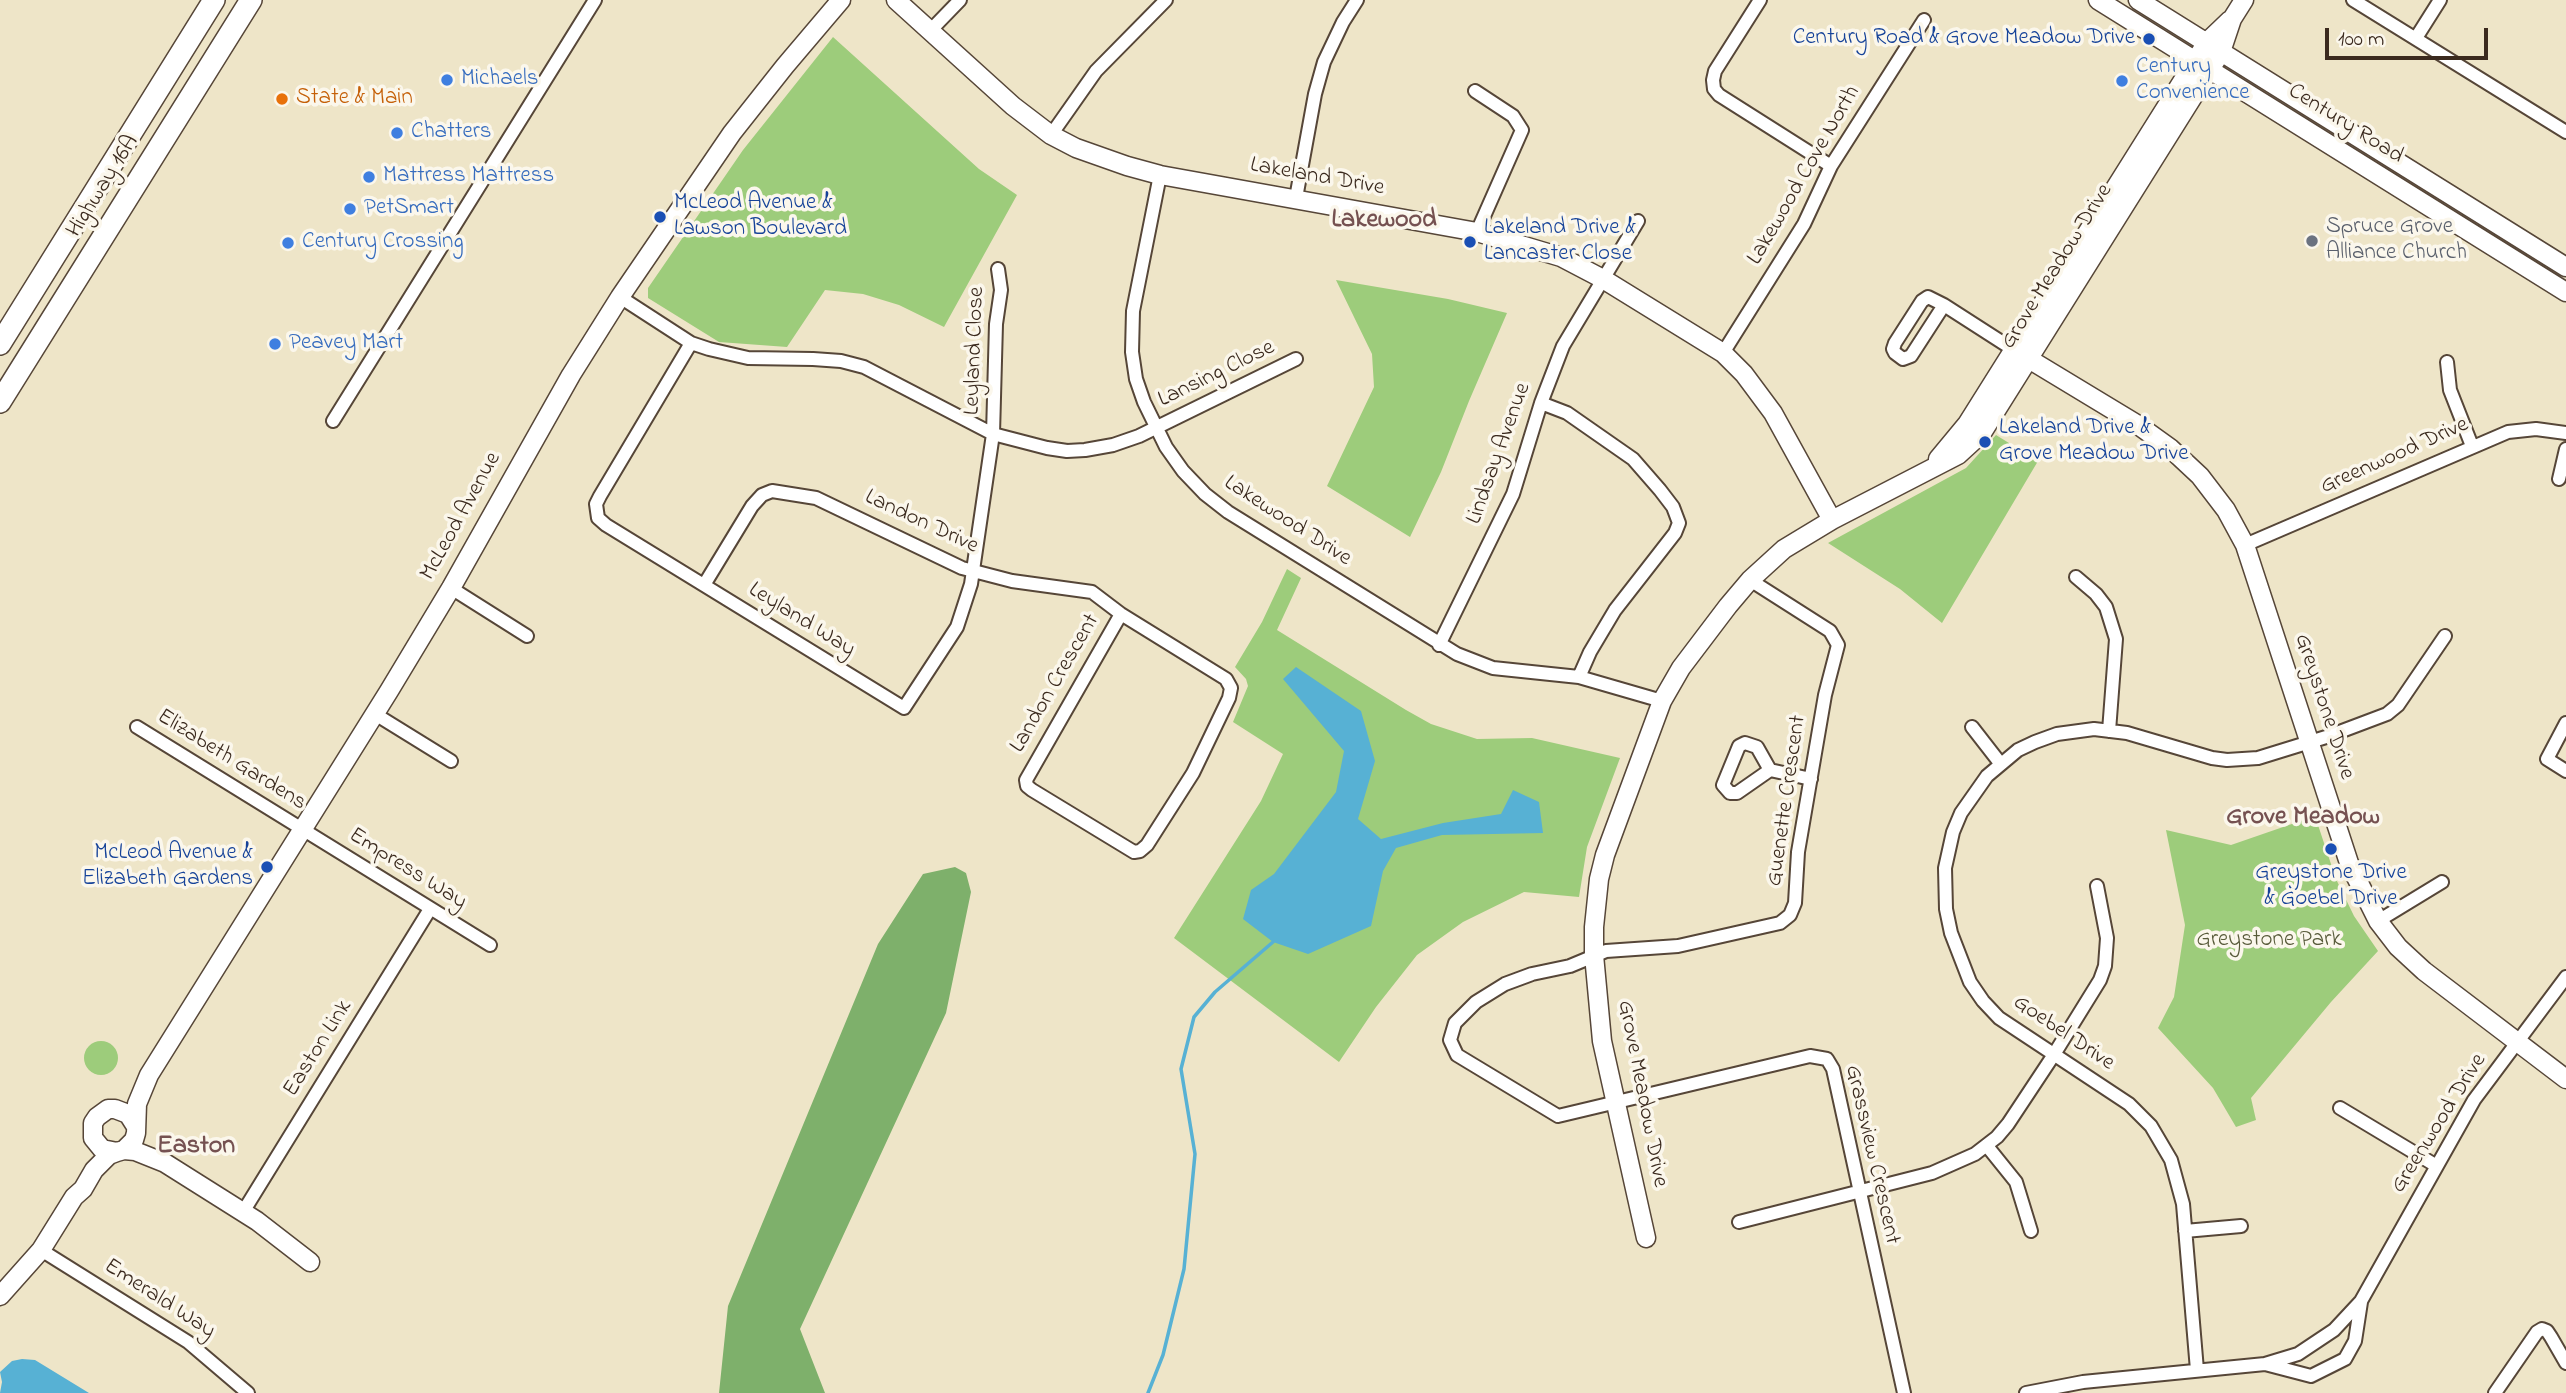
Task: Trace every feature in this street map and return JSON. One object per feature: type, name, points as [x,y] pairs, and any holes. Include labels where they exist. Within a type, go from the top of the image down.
[{"type":"main road","name":"Highway 16A","points":[[0,344],[214,0]]},
{"type":"main road","name":"Highway 16A","points":[[0,402],[251,0]]},
{"type":"street","points":[[333,421],[595,0]]},
{"type":"street","name":"McLeod Avenue","points":[[0,1296],[41,1250],[74,1197],[83,1189],[102,1161],[134,1140],[137,1104],[149,1075],[303,831],[451,588],[547,415],[620,298],[732,133],[785,65],[841,0]]},
{"type":"street","name":"Lakeland Drive","points":[[896,0],[1013,106],[1051,135],[1099,156],[1160,175],[1476,232],[1561,257],[1603,279],[1723,353],[1759,391],[1832,520]]},
{"type":"street","points":[[930,31],[960,0]]},
{"type":"street","points":[[1051,135],[1096,71],[1166,0]]},
{"type":"street","points":[[1296,198],[1310,116],[1324,62],[1357,0]]},
{"type":"street","points":[[1760,0],[1715,71],[1714,89],[1718,95],[1831,166]]},
{"type":"street","name":"Century Road","points":[[2098,0],[2566,292]]},
{"type":"street","name":"Century Road","points":[[2138,0],[2566,267]]},
{"type":"street","points":[[2203,66],[2244,0]]},
{"type":"street","points":[[2353,0],[2566,132]]},
{"type":"street","points":[[2416,38],[2440,0]]},
{"type":"street","name":"Lakewood Cove North","points":[[1723,353],[1804,224],[1831,166],[1924,20]]},
{"type":"street","name":"Grove Meadow Drive","points":[[1928,469],[1951,446],[1967,424],[2203,66]]},
{"type":"street","name":"Grove Meadow Drive","points":[[1646,1238],[1602,1041],[1594,955],[1596,903],[1605,855],[1662,701],[1681,668],[1750,580],[1784,549],[1832,520],[1958,455],[1982,433],[2030,359],[2203,66]]},
{"type":"street","points":[[1475,91],[1513,116],[1522,130],[1476,232]]},
{"type":"street","name":"Lakewood Drive","points":[[1160,175],[1133,312],[1132,352],[1136,379],[1166,447],[1205,494],[1228,512],[1439,645],[1478,663],[1493,668],[1579,677],[1662,701]]},
{"type":"street","name":"Lindsay Avenue","points":[[1439,645],[1513,494],[1541,403],[1563,346],[1638,221]]},
{"type":"street","name":"Leyland Close","points":[[993,434],[996,324],[1001,290],[998,269]]},
{"type":"street","name":"Lansing Close","points":[[620,298],[691,343],[748,358],[841,361],[864,367],[993,434],[1047,448],[1085,450],[1112,445],[1157,428],[1296,359]]},
{"type":"street","points":[[1944,305],[1911,356],[1903,359],[1895,353],[1895,344],[1922,301],[1932,298],[1944,305],[2014,350]]},
{"type":"street","name":"Leyland Way","points":[[691,343],[600,496],[596,513],[606,525],[904,708],[957,627],[968,599],[993,434]]},
{"type":"street","name":"Greystone Drive","points":[[2014,350],[2138,425],[2170,448],[2200,476],[2226,510],[2245,545],[2348,863],[2378,921],[2398,947],[2424,971],[2566,1079]]},
{"type":"street","points":[[2447,362],[2450,390],[2472,446]]},
{"type":"street","points":[[1541,403],[1567,413],[1633,459],[1667,498],[1679,523],[1675,533],[1615,610],[1590,652],[1579,677]]},
{"type":"street","name":"Greenwood Drive","points":[[2245,545],[2508,432],[2522,429],[2566,433]]},
{"type":"street","points":[[2559,479],[2566,449]]},
{"type":"street","name":"Landon Drive","points":[[704,585],[752,506],[762,495],[772,491],[816,498],[923,551],[974,572],[1012,581],[1092,592],[1121,614],[1226,679],[1229,684]]},
{"type":"street","points":[[2076,577],[2096,594],[2106,607],[2116,639],[2109,731]]},
{"type":"street","name":"Guenette Crescent","points":[[1615,1104],[1558,1116],[1457,1055],[1450,1040],[1455,1023],[1469,1009],[1505,984],[1614,950],[1678,946],[1780,923],[1793,909],[1797,865],[1825,695],[1838,645],[1830,631],[1750,580]]},
{"type":"street","points":[[451,588],[527,636]]},
{"type":"street","name":"Landon Crescent","points":[[1121,614],[1026,780],[1027,786],[1032,790],[1134,852],[1140,851],[1147,845],[1193,773],[1228,698],[1231,688],[1229,684]]},
{"type":"street","name":"Goebel Drive","points":[[2197,1370],[2183,1204],[2176,1174],[2165,1148],[2151,1126],[2118,1096],[2053,1056],[1999,1018],[1970,982],[1960,959],[1946,909],[1945,868],[1953,832],[1974,793],[2000,764],[2018,750],[2057,734],[2094,729],[2127,733],[2192,754],[2227,760],[2258,758],[2388,714],[2398,705],[2445,636]]},
{"type":"street","points":[[375,714],[451,761]]},
{"type":"street","points":[[2566,723],[2547,759],[2566,771]]},
{"type":"street","name":"Elizabeth Gardens","points":[[137,727],[303,831]]},
{"type":"street","points":[[1972,727],[2000,764]]},
{"type":"street","points":[[1770,770],[1811,779]]},
{"type":"street","name":"Empress Way","points":[[303,831],[489,945]]},
{"type":"street","points":[[2378,921],[2441,882]]},
{"type":"street","points":[[1739,1222],[1932,1173],[1960,1162],[1987,1146],[2008,1124],[2053,1056],[2095,988],[2105,966],[2107,938],[2097,886]]},
{"type":"street","name":"Easton Link","points":[[243,1212],[430,909]]},
{"type":"street","name":"Greenwood Drive","points":[[2026,1393],[2083,1382],[2264,1364],[2298,1354],[2334,1330],[2361,1301],[2473,1100],[2566,978]]},
{"type":"street","name":"Grassview Crescent","points":[[1615,1104],[1810,1056],[1827,1059],[1833,1069],[1904,1393]]},
{"type":"street","name":"McLeod Avenue","points":[[74,1197],[77,1185],[89,1164],[92,1130],[97,1117],[149,1075]]},
{"type":"street","points":[[2340,1108],[2435,1165]]},
{"type":"street","points":[[108,1109],[122,1110],[128,1114],[144,1142],[165,1163]]},
{"type":"street","points":[[93,1138],[102,1149],[135,1151],[165,1163],[243,1212],[310,1262]]},
{"type":"street","points":[[1987,1146],[2016,1182],[2031,1231]]},
{"type":"street","points":[[2185,1231],[2241,1226]]},
{"type":"street","name":"Emerald Way","points":[[41,1250],[188,1342],[248,1393]]},
{"type":"street","name":"Greenwood Drive","points":[[2264,1364],[2311,1376],[2345,1359],[2355,1341],[2361,1301]]},
{"type":"street","points":[[2495,1393],[2537,1332],[2542,1329],[2551,1336],[2566,1363]]},
{"type":"green space","points":[[833,37],[979,169],[1017,195],[944,327],[899,305],[863,294],[825,290],[787,347],[719,342],[648,298],[648,288],[743,150]]},
{"type":"green space","points":[[1336,280],[1448,299],[1507,313],[1441,472],[1410,537],[1327,486],[1374,387],[1372,354]]},
{"type":"green space","points":[[1996,435],[2038,461],[1942,623],[1900,589],[1828,543],[1966,468]]},
{"type":"green space","points":[[1287,569],[1301,578],[1277,630],[1406,710],[1431,724],[1477,739],[1532,738],[1620,758],[1587,847],[1579,897],[1524,892],[1463,922],[1417,955],[1376,1007],[1339,1062],[1174,938],[1261,801],[1283,754],[1233,722],[1248,686],[1246,679],[1235,667],[1262,622]]},
{"type":"green space","name":"Greystone Park","points":[[2315,816],[2336,879],[2354,916],[2378,951],[2331,1002],[2251,1098],[2256,1120],[2236,1127],[2213,1088],[2158,1028],[2174,997],[2185,925],[2166,830],[2231,845]]},
{"type":"green space","points":[[955,867],[966,873],[971,892],[946,1013],[800,1329],[825,1393],[719,1393],[728,1306],[878,944],[923,874]]},
{"type":"green space","points":[[101,1041],[113,1046],[118,1058],[113,1070],[101,1075],[89,1070],[84,1058],[89,1046]]},
{"type":"water","points":[[1296,667],[1361,711],[1375,761],[1358,819],[1381,839],[1443,823],[1501,814],[1513,790],[1539,802],[1543,833],[1442,835],[1396,848],[1383,871],[1371,926],[1308,954],[1273,942],[1243,919],[1251,890],[1274,874],[1336,792],[1344,751],[1283,679]]},
{"type":"water","points":[[35,1360],[89,1393],[0,1393],[0,1372],[12,1361]]},
{"type":"waterway","points":[[1148,1393],[1163,1355],[1184,1269],[1195,1154],[1181,1069],[1194,1017],[1215,992],[1273,942]]},
{"type":"place","name":"Century Road & Grove Meadow Drive","points":[[2149,39]]},
{"type":"place","name":"Michaels","points":[[447,80]]},
{"type":"place","name":"Century Convenience","points":[[2122,81]]},
{"type":"place","name":"State & Main","points":[[282,99]]},
{"type":"place","name":"Chatters","points":[[397,133]]},
{"type":"place","name":"Mattress Mattress","points":[[369,177]]},
{"type":"place","name":"PetSmart","points":[[350,209]]},
{"type":"place","name":"McLeod Avenue & Lawson Boulevard","points":[[660,217]]},
{"type":"place","name":"Spruce Grove Alliance Church","points":[[2312,241]]},
{"type":"place","name":"Lakeland Drive & Lancaster Close","points":[[1470,242]]},
{"type":"place","name":"Century Crossing","points":[[288,243]]},
{"type":"place","name":"Peavey Mart","points":[[275,344]]},
{"type":"place","name":"Lakeland Drive & Grove Meadow Drive","points":[[1985,442]]},
{"type":"place","name":"Greystone Drive & Goebel Drive","points":[[2331,849]]},
{"type":"place","name":"McLeod Avenue & Elizabeth Gardens","points":[[267,867]]},
{"type":"district","name":"Lakewood","points":[[1384,222]]},
{"type":"district","name":"Grove Meadow","points":[[2303,819]]},
{"type":"district","name":"Easton","points":[[196,1148]]}]
